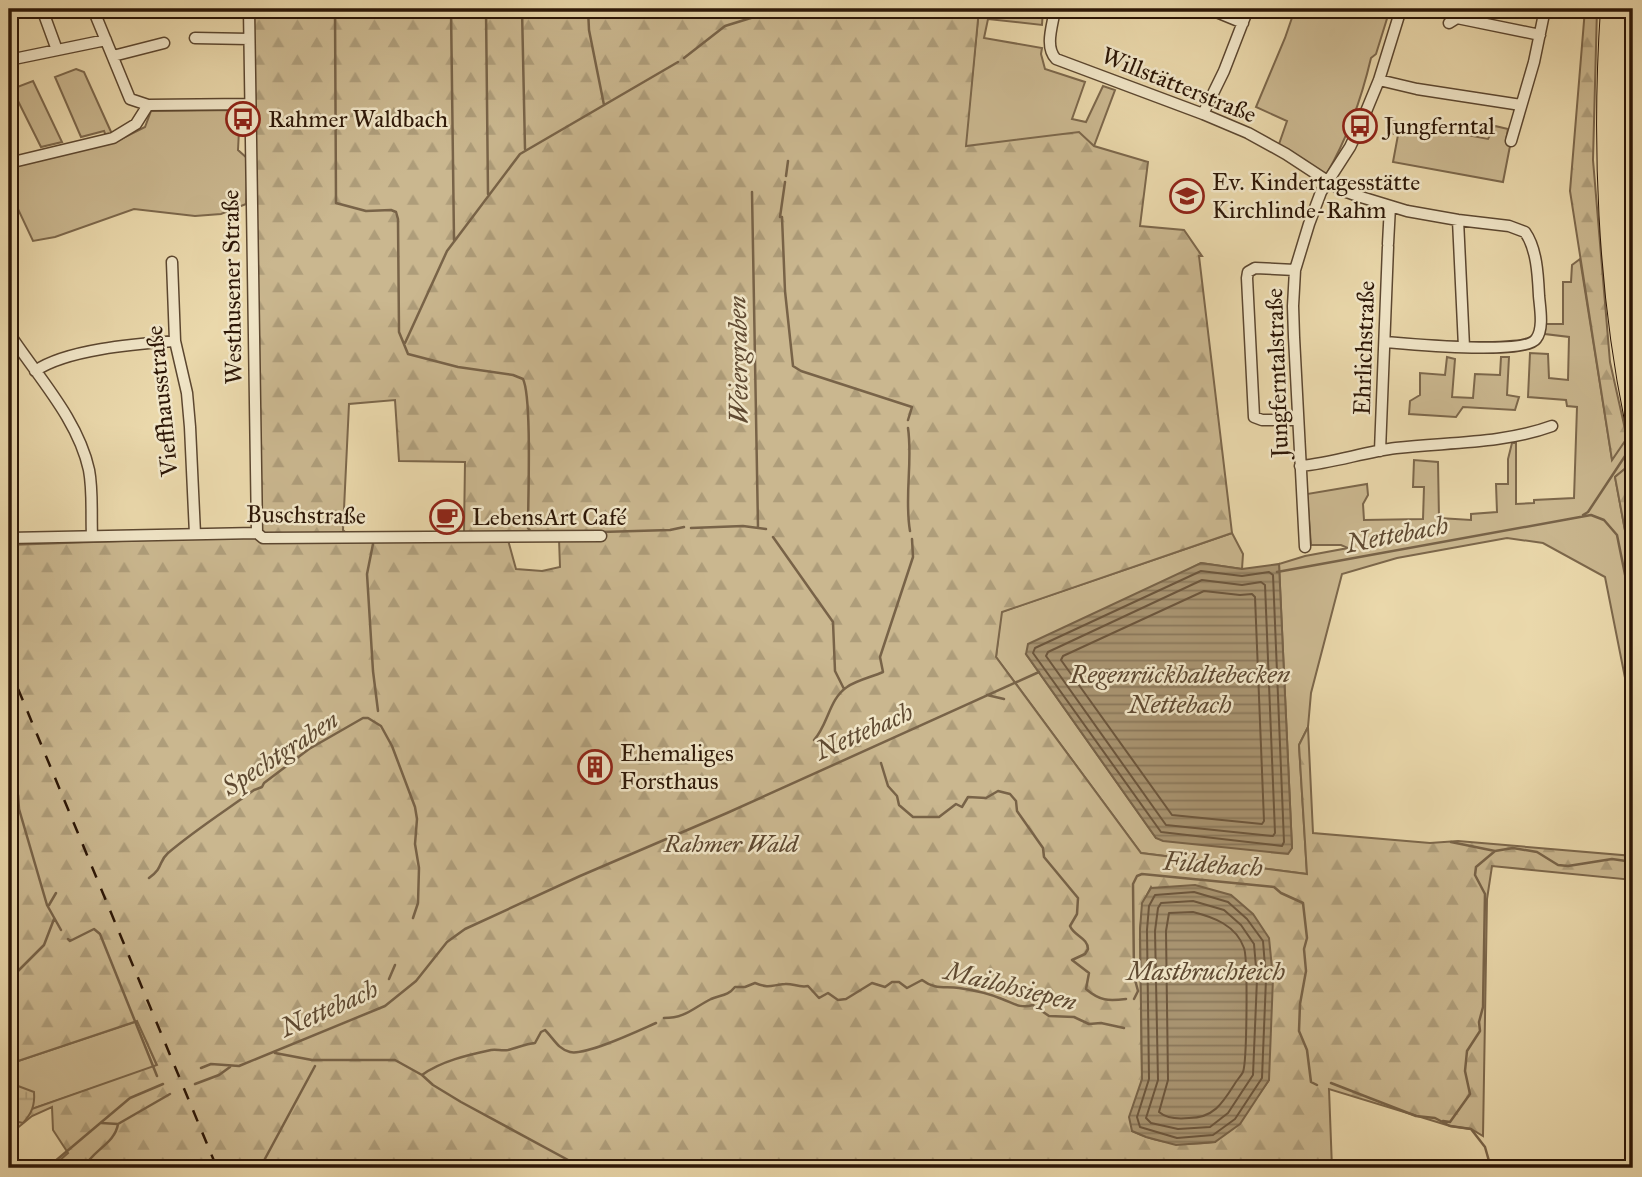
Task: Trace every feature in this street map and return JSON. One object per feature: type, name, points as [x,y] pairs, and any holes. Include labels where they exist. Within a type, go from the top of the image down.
[{"type":"highway","points":[[1609,9],[1606,124],[1609,213],[1615,291],[1632,414]]},
{"type":"highway","points":[[1624,9],[1620,123],[1622,189],[1633,325]]},
{"type":"street","points":[[41,9],[57,50]]},
{"type":"street","points":[[93,9],[139,120]]},
{"type":"street","name":"Westhusener Straße","points":[[248,9],[257,533]]},
{"type":"street","name":"Willstätterstraße","points":[[1055,9],[1050,45],[1056,59],[1203,114],[1286,153],[1341,190],[1390,206],[1458,220],[1516,227],[1525,232],[1532,250],[1540,312],[1539,332],[1530,345],[1464,347]]},
{"type":"street","points":[[1209,9],[1243,23]]},
{"type":"street","points":[[1203,114],[1224,71],[1248,9]]},
{"type":"street","name":"Jungferntalstraße","points":[[1305,547],[1293,306],[1295,270],[1321,192],[1353,143],[1379,80],[1401,9]]},
{"type":"street","points":[[1511,141],[1545,9]]},
{"type":"street","points":[[1448,23],[1457,18],[1540,35]]},
{"type":"street","points":[[195,38],[249,39]]},
{"type":"street","points":[[9,60],[106,40]]},
{"type":"street","points":[[113,56],[164,43]]},
{"type":"street","points":[[1379,80],[1417,89],[1521,105]]},
{"type":"street","points":[[130,99],[148,105],[250,104]]},
{"type":"street","points":[[9,163],[113,138],[139,120],[148,105]]},
{"type":"street","name":"Ehrlichstraße","points":[[1380,451],[1390,206]]},
{"type":"street","points":[[1386,342],[1464,347],[1458,220]]},
{"type":"street","name":"Vieffhausstraße","points":[[172,262],[175,341],[189,407],[195,534]]},
{"type":"street","points":[[1295,270],[1255,268],[1248,272],[1247,278],[1254,417],[1262,421],[1298,420]]},
{"type":"street","points":[[9,334],[65,416],[85,458],[91,486],[92,536]]},
{"type":"street","points":[[35,371],[49,364],[99,351],[175,341]]},
{"type":"street","points":[[1300,467],[1380,451],[1474,442],[1552,426]]},
{"type":"street","name":"Buschstraße","points":[[9,538],[257,533],[262,538],[601,536]]},
{"type":"green space","name":"Rahmer Wald","points":[[251,9],[979,9],[966,146],[1079,132],[1094,146],[1148,162],[1140,226],[1184,230],[1202,256],[1199,256],[1232,533],[1002,612],[996,657],[1141,853],[1307,874],[1299,745],[1308,727],[1313,833],[1430,843],[1458,841],[1633,856],[1633,880],[1492,866],[1487,899],[1483,1136],[1471,1129],[1450,1126],[1329,1089],[1332,1168],[51,1168],[68,1153],[53,1130],[52,1107],[32,1116],[9,1135],[9,1117],[157,1065],[137,1021],[9,1064],[9,545],[260,536]],"holes":[[[395,400],[399,461],[465,462],[464,533],[347,534],[343,530],[349,404]],[[559,539],[560,567],[542,571],[516,569],[508,540]],[[1151,887],[1269,1080],[1257,1097],[1215,1142],[1173,1143],[1132,1131],[1142,1079],[1140,930],[1143,903]]]},
{"type":"green space","points":[[979,9],[1043,9],[1042,25],[988,19],[984,38],[1042,48],[1045,69],[1085,82],[1072,119],[1086,122],[1103,86],[1115,90],[1094,146],[965,146]]},
{"type":"green space","points":[[1295,9],[1390,9],[1376,54],[1371,58],[1353,118],[1326,175],[1278,147],[1287,121],[1256,107]]},
{"type":"green space","points":[[1585,9],[1597,9],[1593,160],[1610,362],[1627,438],[1612,460],[1570,191]]},
{"type":"green space","points":[[76,69],[84,72],[112,134],[106,136],[104,131],[81,137],[55,77]]},
{"type":"green space","points":[[33,81],[62,142],[41,147],[12,89]]},
{"type":"green space","points":[[240,110],[238,150],[248,159],[246,204],[221,214],[195,216],[134,209],[55,237],[33,241],[9,190],[9,168],[119,140],[145,127],[151,111]]},
{"type":"green space","points":[[1392,121],[1488,139],[1495,126],[1508,129],[1506,140],[1510,146],[1503,182],[1393,162],[1398,135],[1391,133]]},
{"type":"green space","points":[[1580,259],[1612,459],[1633,428],[1632,463],[1615,477],[1633,573],[1633,718],[1605,577],[1543,543],[1507,538],[1397,558],[1342,574],[1311,693],[1308,727],[1299,745],[1307,874],[1141,853],[996,657],[1001,612],[1232,533],[1243,554],[1242,569],[1201,563],[1026,654],[1156,838],[1288,853],[1292,848],[1279,564],[1348,548],[1341,545],[1311,545],[1307,494],[1367,484],[1368,495],[1363,504],[1364,520],[1423,519],[1424,487],[1413,487],[1414,460],[1438,462],[1439,518],[1471,520],[1471,514],[1497,512],[1496,484],[1508,484],[1508,459],[1512,443],[1516,443],[1516,504],[1534,503],[1534,500],[1574,498],[1577,407],[1567,406],[1566,400],[1528,397],[1530,353],[1548,354],[1549,378],[1568,380],[1569,337],[1545,334],[1545,324],[1563,324],[1563,282],[1571,282],[1572,265]]},
{"type":"green space","points":[[1447,357],[1455,359],[1452,397],[1473,398],[1475,374],[1500,375],[1501,357],[1509,357],[1507,395],[1519,397],[1515,410],[1463,407],[1456,417],[1409,414],[1410,401],[1420,395],[1420,373],[1445,375]]},
{"type":"green space","points":[[1632,463],[1633,467],[1633,573],[1615,477]]},
{"type":"green space","points":[[138,1021],[157,1066],[9,1117],[9,1064]]},
{"type":"green space","points":[[18,1086],[34,1092],[32,1109],[23,1123],[9,1120],[9,1092]]},
{"type":"water","name":"Regenrückhaltebecken Nettebach","points":[[1201,563],[1242,569],[1279,564],[1292,848],[1288,854],[1163,841],[1156,838],[1026,654],[1028,644]]},
{"type":"water","name":"Mastbruchteich","points":[[1195,885],[1231,895],[1253,914],[1269,938],[1273,978],[1269,1080],[1240,1124],[1215,1142],[1176,1145],[1132,1131],[1129,1117],[1142,1079],[1140,930],[1142,903],[1151,888]]},
{"type":"waterway","name":"Rahmer Waldbach","points":[[335,9],[336,203],[366,211],[396,212],[399,332],[408,354],[523,379],[528,406],[528,528],[531,532]]},
{"type":"waterway","points":[[451,9],[454,240]]},
{"type":"waterway","points":[[486,9],[488,194]]},
{"type":"waterway","points":[[522,9],[525,149]]},
{"type":"waterway","points":[[588,9],[589,30],[604,105]]},
{"type":"waterway","points":[[684,58],[725,26],[754,17],[767,9]]},
{"type":"waterway","points":[[405,343],[447,251],[520,154],[678,62]]},
{"type":"waterway","points":[[786,176],[788,161]]},
{"type":"waterway","points":[[785,182],[780,217],[793,366],[801,371],[912,407],[908,420]]},
{"type":"waterway","name":"Weiergraben","points":[[752,192],[758,527]]},
{"type":"waterway","points":[[908,428],[910,531]]},
{"type":"waterway","points":[[1583,515],[1588,512],[1633,444]]},
{"type":"waterway","name":"Nettebach","points":[[1277,572],[1591,515],[1604,520],[1617,535],[1633,614]]},
{"type":"waterway","name":"Rahmer Waldbach","points":[[691,528],[743,526],[766,529]]},
{"type":"waterway","name":"Rahmer Waldbach","points":[[601,532],[670,530],[684,527]]},
{"type":"waterway","name":"Rahmer Waldbach","points":[[773,537],[833,622],[835,671],[844,689]]},
{"type":"waterway","points":[[814,740],[841,692],[855,682],[883,672],[880,657],[913,557],[912,539]]},
{"type":"waterway","points":[[373,544],[367,574],[378,711]]},
{"type":"waterway","name":"Nettebach","points":[[201,1068],[211,1064],[239,1066],[385,1006],[416,981],[447,942],[465,929],[1039,672]]},
{"type":"waterway","points":[[987,695],[1004,699]]},
{"type":"waterway","name":"Spechtgraben","points":[[149,878],[157,871],[168,853],[199,828],[262,787],[309,749],[363,718],[368,718],[381,726],[392,746],[415,807],[415,844],[419,868],[418,903],[413,918]]},
{"type":"waterway","name":"Fildebach","points":[[881,763],[888,786],[897,796],[899,805],[913,817],[939,817],[956,804],[962,807],[968,797],[986,798],[998,791],[1010,794],[1016,801],[1017,811],[1043,848],[1044,857],[1078,898],[1077,914],[1070,926],[1086,942],[1088,949],[1085,954],[1072,960],[1089,973],[1086,989],[1104,999],[1126,999]]},
{"type":"waterway","points":[[18,795],[19,809],[47,905],[61,930]]},
{"type":"waterway","points":[[1451,842],[1495,851],[1513,848],[1537,852],[1558,865],[1612,859],[1633,862]]},
{"type":"waterway","points":[[1443,1121],[1450,1122],[1470,1094],[1465,1071],[1467,1051],[1480,1031],[1479,1022],[1483,1007],[1485,894],[1475,875],[1476,867],[1495,851]]},
{"type":"waterway","name":"Fildebach","points":[[1134,999],[1138,991],[1134,976],[1133,884],[1137,876],[1142,874],[1274,887],[1303,903],[1307,938],[1304,949],[1306,971],[1300,1004],[1299,1031],[1307,1050],[1311,1082],[1317,1085]]},
{"type":"waterway","points":[[49,905],[56,893]]},
{"type":"waterway","points":[[9,980],[44,945],[54,919]]},
{"type":"waterway","points":[[68,939],[70,941],[94,929],[100,934],[157,1076]]},
{"type":"waterway","name":"Spechtgraben","points":[[389,979],[395,965]]},
{"type":"waterway","name":"Mailohsiepen","points":[[664,1018],[684,1014],[711,999],[727,994],[735,987],[755,983],[767,986],[808,986],[819,998],[828,993],[838,1000],[846,999],[872,983],[885,987],[892,982],[899,982],[907,988],[922,980],[936,986],[986,993],[1020,1006],[1033,1005],[1049,1016],[1074,1017],[1089,1024],[1101,1023],[1124,1028]]},
{"type":"waterway","name":"Mailohsiepen","points":[[275,1053],[312,1060],[395,1060],[422,1075],[464,1056],[535,1043],[545,1030],[562,1049],[578,1052],[613,1042],[656,1023]]},
{"type":"waterway","points":[[260,1168],[315,1066]]},
{"type":"waterway","points":[[195,1084],[219,1075],[230,1067]]},
{"type":"waterway","points":[[422,1075],[461,1102],[581,1167],[657,1164],[682,1168]]},
{"type":"waterway","name":"Fildebach","points":[[1331,1083],[1416,1116],[1435,1118],[1450,1126],[1471,1129],[1485,1147],[1491,1168]]},
{"type":"waterway","name":"Nettebach","points":[[47,1168],[130,1098],[163,1084]]},
{"type":"waterway","points":[[101,1123],[118,1124],[170,1094]]},
{"type":"waterway","points":[[84,1168],[112,1137],[118,1124]]},
{"type":"railway","points":[[9,667],[217,1168]]},
{"type":"place","name":"Rahmer Waldbach","points":[[243,119]]},
{"type":"place","name":"Jungferntal","points":[[1360,126]]},
{"type":"place","name":"Ev. Kindertagesstätte Kirchlinde-Rahm","points":[[1187,196]]},
{"type":"place","name":"LebensArt Café","points":[[447,517]]},
{"type":"place","name":"Ehemaliges Forsthaus","points":[[595,767]]}]
